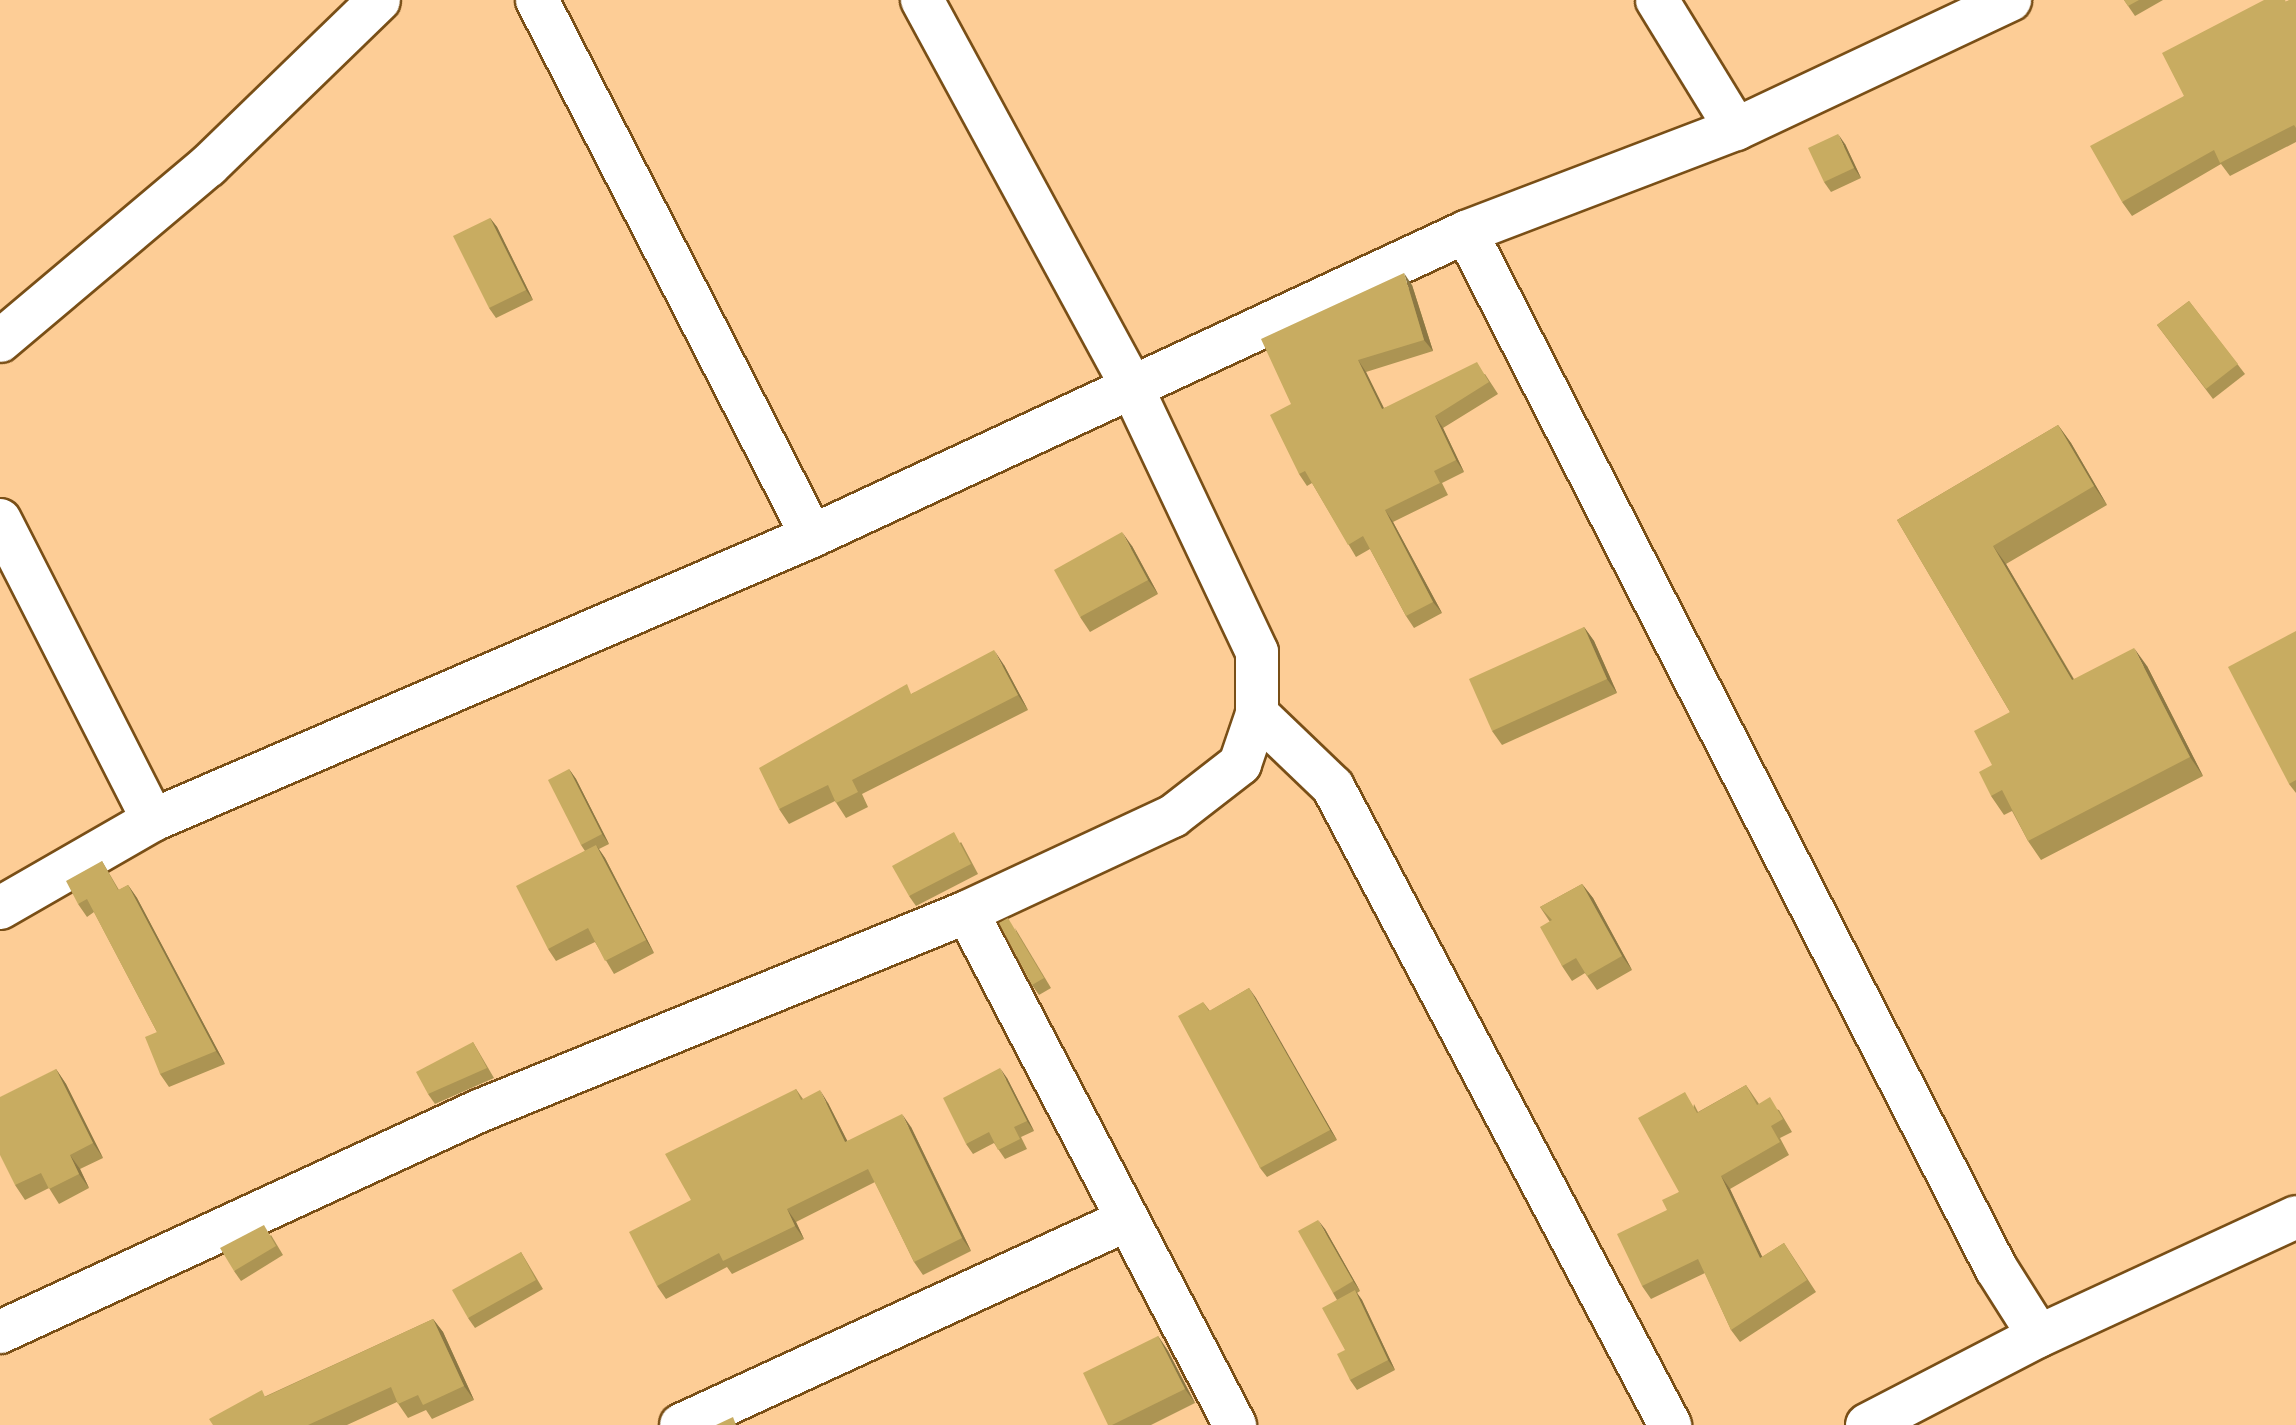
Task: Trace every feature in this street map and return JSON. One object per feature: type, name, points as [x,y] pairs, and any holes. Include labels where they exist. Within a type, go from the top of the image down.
[{"type":"street","points":[[0,341],[208,166],[379,0]]},
{"type":"street","points":[[536,0],[812,536]]},
{"type":"street","points":[[0,1332],[479,1112],[967,912],[1173,816],[1240,764],[1257,714],[1256,652],[1130,383],[922,0]]},
{"type":"street","points":[[1657,0],[1736,129]]},
{"type":"street","points":[[0,908],[152,820],[812,536],[1130,383],[1466,232],[1736,129],[2010,0]]},
{"type":"street","points":[[1466,232],[1996,1268],[2039,1336]]},
{"type":"street","points":[[0,520],[152,820]]},
{"type":"street","points":[[1257,714],[1334,787],[1670,1425]]},
{"type":"street","points":[[967,912],[1235,1425]]},
{"type":"street","points":[[1867,1425],[2039,1336],[2296,1217]]},
{"type":"street","points":[[681,1425],[1126,1220]]},
{"type":"building","points":[[2264,0],[2296,0],[2296,128],[2294,125],[2220,163],[2214,150],[2122,202],[2090,146],[2184,96],[2162,53]]},
{"type":"building","points":[[1838,134],[1854,168],[1824,182],[1808,148]]},
{"type":"building","points":[[490,218],[526,290],[489,308],[453,236]]},
{"type":"building","points":[[1404,273],[1424,340],[1358,360],[1382,409],[1477,362],[1489,382],[1435,416],[1456,460],[1434,471],[1440,483],[1385,510],[1433,602],[1406,616],[1363,536],[1348,545],[1305,471],[1299,474],[1270,415],[1291,404],[1261,339]]},
{"type":"building","points":[[2189,301],[2238,364],[2206,389],[2157,325]]},
{"type":"building","points":[[2058,425],[2094,486],[1993,546],[2072,680],[2134,648],[2190,757],[2028,841],[2002,790],[1991,796],[1979,772],[1992,765],[1974,731],[2010,712],[1897,520]]},
{"type":"building","points":[[1122,532],[1148,580],[1080,617],[1054,570]]},
{"type":"building","points":[[1584,627],[1607,679],[1492,731],[1469,679]]},
{"type":"building","points":[[2296,631],[2296,780],[2289,784],[2228,667]]},
{"type":"building","points":[[994,650],[1018,695],[852,780],[858,792],[836,803],[828,785],[779,809],[759,768],[907,684],[911,694]]},
{"type":"building","points":[[569,769],[602,834],[581,845],[548,780]]},
{"type":"building","points":[[954,832],[971,864],[909,896],[892,866]]},
{"type":"building","points":[[596,845],[646,940],[605,961],[588,928],[548,949],[516,886]]},
{"type":"building","points":[[102,861],[118,890],[128,885],[216,1051],[160,1074],[145,1037],[157,1032],[87,899],[78,904],[66,881]]},
{"type":"building","points":[[1582,884],[1622,956],[1587,976],[1576,958],[1562,966],[1540,927],[1552,920],[1540,907]]},
{"type":"building","points":[[1008,918],[1044,978],[1032,985],[999,923]]},
{"type":"building","points":[[1249,988],[1330,1130],[1260,1168],[1178,1016],[1203,1002],[1209,1011]]},
{"type":"building","points":[[473,1042],[487,1068],[428,1094],[416,1072]]},
{"type":"building","points":[[1000,1068],[1027,1121],[1014,1127],[1020,1139],[998,1150],[989,1132],[966,1144],[943,1098]]},
{"type":"building","points":[[56,1069],[93,1143],[70,1155],[79,1174],[49,1189],[41,1173],[15,1185],[0,1155],[0,1097]]},
{"type":"building","points":[[1746,1085],[1757,1105],[1770,1097],[1783,1119],[1771,1126],[1780,1142],[1721,1176],[1760,1258],[1784,1243],[1807,1280],[1731,1330],[1698,1259],[1642,1286],[1617,1234],[1667,1210],[1662,1200],[1679,1192],[1638,1118],[1685,1092],[1697,1113]]},
{"type":"building","points":[[796,1089],[801,1100],[820,1090],[845,1142],[902,1114],[962,1238],[914,1262],[868,1169],[787,1209],[795,1226],[723,1261],[719,1253],[657,1286],[629,1232],[691,1200],[665,1154]]},
{"type":"building","points":[[1318,1220],[1353,1281],[1333,1293],[1298,1231]]},
{"type":"building","points":[[264,1225],[276,1246],[234,1271],[220,1248]]},
{"type":"building","points":[[521,1252],[536,1280],[468,1318],[452,1290]]},
{"type":"building","points":[[1355,1290],[1388,1360],[1350,1380],[1337,1354],[1345,1350],[1322,1308]]},
{"type":"building","points":[[433,1319],[464,1386],[423,1405],[418,1395],[398,1404],[391,1387],[308,1425],[213,1425],[209,1419],[262,1390],[265,1397]]},
{"type":"building","points":[[1158,1336],[1185,1389],[1108,1425],[1083,1373]]},
{"type":"building","points":[[733,1417],[736,1425],[716,1425]]}]
